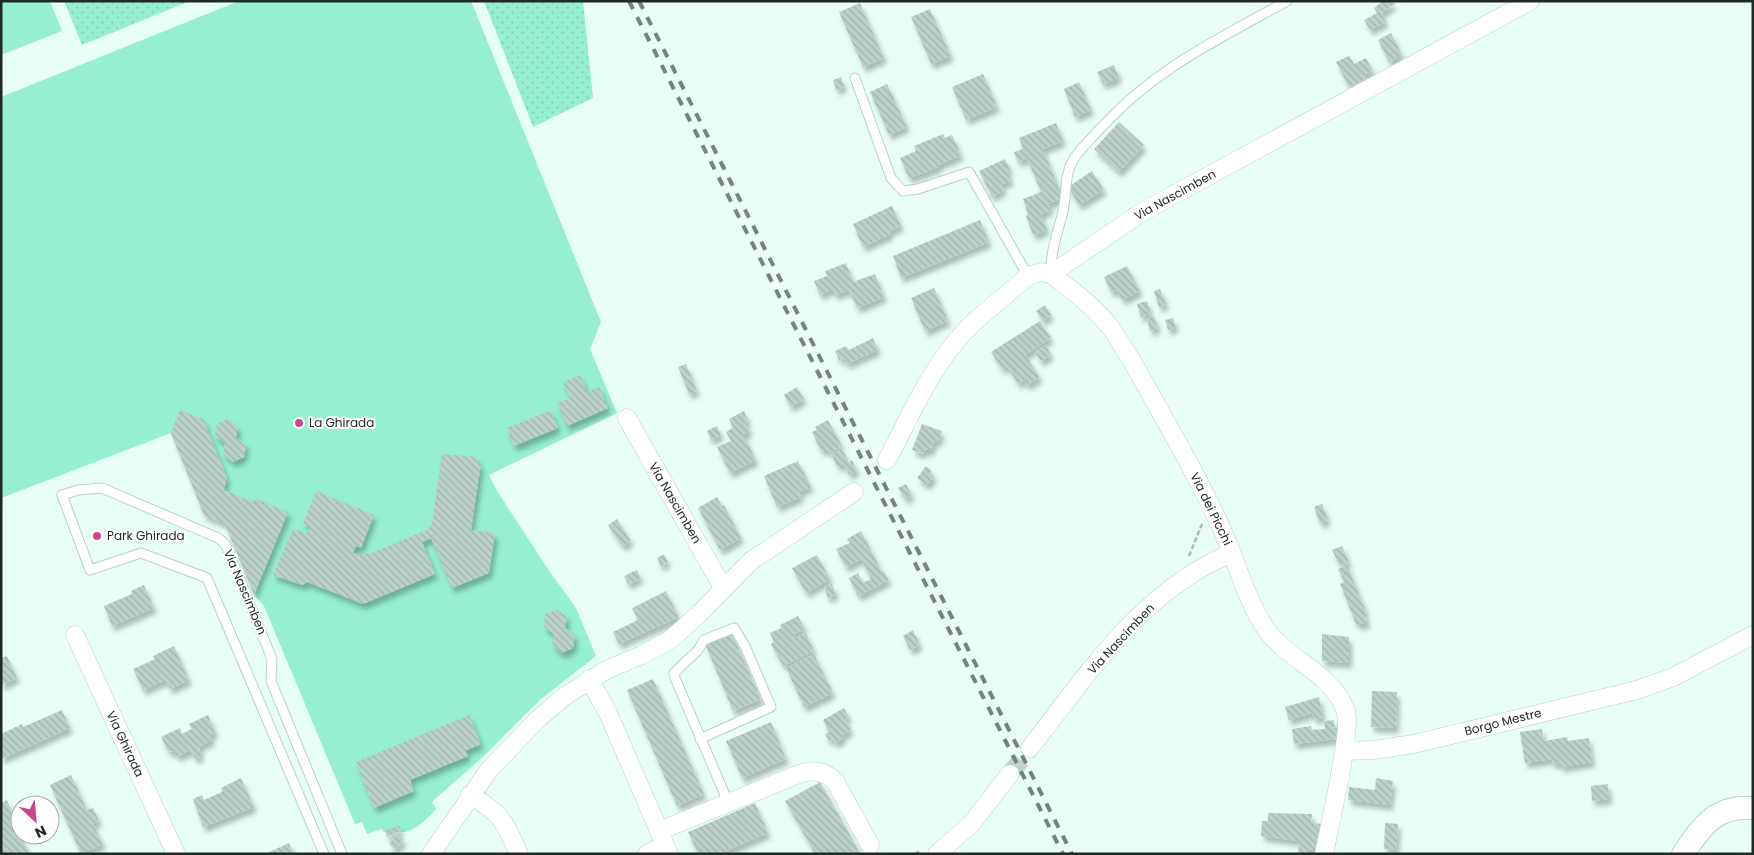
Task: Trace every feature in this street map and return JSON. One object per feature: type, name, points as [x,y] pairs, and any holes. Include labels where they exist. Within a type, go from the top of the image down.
[{"type":"street","name":"Via Nascimben","points":[[1028,276],[1041,272],[1051,274],[1142,212],[1530,1]]},
{"type":"street","name":"Via dei Picchi","points":[[1051,274],[1080,296],[1109,326],[1130,357],[1194,472],[1232,553],[1254,607],[1269,633],[1289,654],[1331,686],[1341,699],[1347,714],[1344,752]]},
{"type":"street","points":[[887,460],[926,386],[944,357],[967,329],[1028,276]]},
{"type":"street","name":"Via Nascimben","points":[[627,418],[723,588]]},
{"type":"street","points":[[431,854],[489,770],[538,719],[565,696],[589,680],[670,640],[700,613],[723,588],[768,548],[854,492]]},
{"type":"street","name":"Via Nascimben","points":[[1030,748],[1085,677],[1137,618],[1186,576],[1232,553]]},
{"type":"street","name":"Via Ghirada","points":[[75,635],[176,854]]},
{"type":"street","name":"Borgo Mestre","points":[[1344,752],[1414,744],[1637,690],[1673,677],[1753,635]]},
{"type":"street","points":[[589,680],[604,705],[664,844]]},
{"type":"street","points":[[1324,854],[1344,752]]},
{"type":"street","points":[[647,854],[728,802],[799,774],[821,772],[828,774],[840,788],[870,845]]},
{"type":"street","points":[[937,854],[971,824],[1010,774]]},
{"type":"street","points":[[470,795],[494,809],[504,819],[519,854]]},
{"type":"street","points":[[1683,854],[1711,818],[1732,809],[1753,808]]},
{"type":"lane","points":[[1051,274],[1050,257],[1064,207],[1066,180],[1073,159],[1131,97],[1169,67],[1212,40],[1287,1]]},
{"type":"lane","points":[[855,78],[891,178],[903,191],[918,189],[969,172],[1028,276]]},
{"type":"lane","name":"Via Nascimben","points":[[324,854],[207,578],[141,553],[90,570],[62,496],[78,490],[102,488],[218,538],[226,545],[272,659],[271,681],[342,854]]},
{"type":"lane","points":[[700,739],[771,707],[745,646],[734,628],[704,640],[698,650],[674,673],[700,739],[728,802]]},
{"type":"green space","points":[[1,1],[50,1],[62,31],[1,55]]},
{"type":"green space","points":[[64,1],[190,1],[82,45]]},
{"type":"green space","name":"La Ghirada","points":[[239,1],[471,1],[601,322],[590,349],[617,413],[489,475],[497,491],[576,608],[596,656],[541,699],[483,757],[432,802],[436,809],[421,824],[408,831],[384,832],[382,829],[367,834],[362,822],[355,824],[264,606],[254,595],[225,524],[204,515],[171,433],[1,498],[1,97]]},
{"type":"green space","points":[[484,1],[583,1],[593,98],[533,127]]},
{"type":"building","points":[[1383,1],[1396,3],[1381,13],[1386,22],[1370,30],[1364,20],[1377,13],[1374,8]]},
{"type":"building","points":[[860,3],[884,58],[863,67],[839,12]]},
{"type":"building","points":[[930,9],[951,56],[931,64],[911,17]]},
{"type":"building","points":[[1391,33],[1402,55],[1389,62],[1378,40]]},
{"type":"building","points":[[1349,56],[1354,64],[1366,58],[1373,71],[1365,75],[1366,79],[1349,87],[1336,62]]},
{"type":"building","points":[[1114,65],[1119,78],[1103,84],[1097,72]]},
{"type":"building","points":[[983,74],[997,107],[966,120],[952,87]]},
{"type":"building","points":[[841,77],[844,87],[836,90],[833,80]]},
{"type":"building","points":[[1079,82],[1091,110],[1075,117],[1064,89]]},
{"type":"building","points":[[887,84],[907,127],[889,135],[870,92]]},
{"type":"building","points":[[1119,122],[1144,145],[1119,172],[1094,149]]},
{"type":"building","points":[[1056,123],[1063,141],[1043,149],[1063,198],[1048,204],[1051,210],[1041,214],[1047,230],[1033,235],[1026,216],[1028,214],[1023,199],[1041,192],[1027,158],[1018,162],[1014,152],[1023,149],[1019,138]]},
{"type":"building","points":[[943,134],[945,138],[952,135],[961,155],[939,165],[939,167],[909,178],[900,158],[916,151],[914,146]]},
{"type":"building","points":[[1005,159],[1010,169],[1007,171],[1011,180],[1001,185],[1004,190],[992,197],[979,171]]},
{"type":"building","points":[[1092,171],[1104,190],[1079,205],[1068,187]]},
{"type":"building","points":[[892,206],[901,226],[889,231],[891,234],[863,247],[853,224]]},
{"type":"building","points":[[980,220],[989,242],[901,278],[893,256]]},
{"type":"building","points":[[846,263],[853,282],[875,274],[884,297],[857,308],[849,290],[835,295],[833,289],[820,295],[814,281],[827,276],[825,271]]},
{"type":"building","points":[[1127,266],[1140,291],[1122,300],[1117,290],[1111,292],[1104,277]]},
{"type":"building","points":[[934,288],[948,321],[925,331],[911,298]]},
{"type":"building","points":[[1160,289],[1166,304],[1159,307],[1154,291]]},
{"type":"building","points":[[1147,301],[1151,314],[1141,317],[1137,304]]},
{"type":"building","points":[[1045,305],[1051,315],[1043,321],[1036,311]]},
{"type":"building","points":[[1154,316],[1158,328],[1150,331],[1147,319]]},
{"type":"building","points":[[1173,318],[1176,327],[1168,330],[1165,320]]},
{"type":"building","points":[[1040,321],[1051,338],[1025,355],[1040,377],[1027,385],[1024,380],[1018,384],[1007,366],[1002,369],[991,352]]},
{"type":"building","points":[[873,338],[878,350],[847,364],[844,358],[839,360],[835,351],[846,346],[849,350]]},
{"type":"building","points":[[1046,345],[1051,355],[1041,361],[1035,352]]},
{"type":"building","points":[[686,364],[697,391],[689,394],[678,367]]},
{"type":"building","points":[[580,375],[587,392],[599,387],[608,408],[567,426],[557,403],[570,398],[563,382]]},
{"type":"building","points":[[797,387],[804,399],[791,407],[784,395]]},
{"type":"building","points":[[180,410],[203,419],[227,478],[224,490],[253,502],[256,499],[288,512],[254,595],[225,524],[204,515],[171,433]]},
{"type":"building","points":[[551,410],[558,428],[514,446],[507,428]]},
{"type":"building","points":[[744,411],[748,420],[745,422],[750,431],[743,434],[756,460],[730,473],[717,447],[731,441],[726,432],[733,428],[729,419]]},
{"type":"building","points":[[228,419],[238,427],[236,438],[246,444],[244,457],[233,462],[223,454],[225,443],[215,436],[217,424]]},
{"type":"building","points":[[828,420],[842,446],[829,453],[827,449],[821,451],[812,432],[817,430],[815,427]]},
{"type":"building","points":[[922,424],[942,431],[938,442],[934,441],[931,451],[925,449],[923,454],[912,450]]},
{"type":"building","points":[[717,426],[721,435],[711,440],[707,431]]},
{"type":"building","points":[[842,449],[849,462],[852,460],[857,470],[849,475],[844,464],[838,467],[831,454]]},
{"type":"building","points":[[442,454],[478,457],[477,463],[481,464],[471,530],[495,533],[489,573],[452,588],[431,538],[422,542],[435,574],[363,604],[307,582],[302,585],[273,575],[293,529],[307,534],[310,527],[303,524],[316,491],[374,515],[361,548],[356,546],[353,553],[369,554],[427,530],[432,524]]},
{"type":"building","points":[[798,461],[811,487],[799,492],[801,497],[777,507],[764,476]]},
{"type":"building","points":[[926,466],[932,471],[930,473],[934,477],[927,485],[917,478]]},
{"type":"building","points":[[906,484],[912,495],[905,499],[898,488]]},
{"type":"building","points":[[717,497],[722,506],[724,505],[741,538],[720,550],[698,508]]},
{"type":"building","points":[[1322,504],[1328,520],[1320,523],[1314,507]]},
{"type":"building","points":[[617,519],[631,541],[622,546],[608,525]]},
{"type":"building","points":[[861,531],[882,572],[884,571],[889,580],[858,596],[849,578],[858,573],[863,583],[871,579],[861,559],[846,567],[836,549],[850,543],[847,539]]},
{"type":"building","points":[[1342,546],[1349,562],[1340,566],[1332,550]]},
{"type":"building","points":[[664,554],[668,562],[661,566],[657,558]]},
{"type":"building","points":[[817,555],[830,579],[806,593],[792,568]]},
{"type":"building","points":[[1347,565],[1365,609],[1367,624],[1356,624],[1340,584],[1344,582],[1338,569]]},
{"type":"building","points":[[637,570],[641,578],[628,584],[624,576]]},
{"type":"building","points":[[832,584],[836,594],[828,598],[824,588]]},
{"type":"building","points":[[144,585],[154,608],[112,626],[104,606],[132,594],[131,591]]},
{"type":"building","points":[[666,591],[679,617],[619,644],[613,632],[638,620],[632,608]]},
{"type":"building","points":[[557,610],[567,617],[565,628],[575,635],[573,648],[562,653],[552,645],[554,634],[544,627],[545,614]]},
{"type":"building","points":[[798,616],[805,629],[793,635],[794,638],[806,633],[814,651],[783,666],[771,644],[774,642],[770,633],[781,628],[780,625]]},
{"type":"building","points":[[913,630],[920,645],[910,650],[903,636]]},
{"type":"building","points":[[732,633],[761,699],[733,711],[705,644]]},
{"type":"building","points":[[1322,634],[1349,637],[1349,663],[1322,661]]},
{"type":"building","points":[[174,646],[189,680],[170,689],[166,680],[143,690],[133,669],[155,659],[153,656]]},
{"type":"building","points":[[814,654],[833,693],[804,707],[786,668]]},
{"type":"building","points":[[7,656],[17,678],[1,685],[1,658]]},
{"type":"building","points":[[653,679],[704,794],[677,806],[627,690]]},
{"type":"building","points":[[1372,691],[1397,692],[1396,728],[1371,727]]},
{"type":"building","points":[[1319,697],[1323,717],[1315,719],[1312,713],[1289,720],[1285,707]]},
{"type":"building","points":[[844,708],[849,717],[845,719],[851,730],[842,735],[844,738],[835,743],[833,739],[829,741],[825,734],[829,732],[823,720]]},
{"type":"building","points":[[62,710],[70,728],[1,759],[1,734],[22,724],[23,727]]},
{"type":"building","points":[[208,715],[215,731],[210,736],[212,740],[199,747],[201,757],[195,758],[190,750],[177,757],[175,752],[168,751],[161,737],[180,728],[182,734],[192,729],[189,724]]},
{"type":"building","points":[[469,715],[481,744],[465,751],[468,756],[410,780],[414,791],[374,808],[356,762]]},
{"type":"building","points":[[1334,720],[1334,728],[1343,726],[1345,738],[1294,744],[1292,729],[1311,726],[1312,730],[1325,729],[1324,721]]},
{"type":"building","points":[[771,722],[786,759],[742,778],[726,741]]},
{"type":"building","points":[[1542,729],[1544,741],[1567,737],[1568,741],[1589,738],[1592,762],[1561,767],[1561,763],[1552,764],[1552,759],[1525,763],[1520,732]]},
{"type":"building","points":[[71,775],[87,810],[93,808],[99,821],[93,824],[103,844],[81,854],[60,807],[60,795],[54,795],[50,785]]},
{"type":"building","points":[[241,778],[254,807],[203,827],[193,799],[202,795],[204,800],[222,792],[221,788]]},
{"type":"building","points":[[1376,778],[1393,781],[1390,805],[1348,800],[1349,787],[1375,790]]},
{"type":"building","points":[[820,782],[858,849],[849,854],[815,854],[785,801]]},
{"type":"building","points":[[1608,784],[1609,799],[1592,801],[1591,786]]},
{"type":"building","points":[[7,800],[10,808],[10,845],[25,845],[30,854],[1,854],[1,803]]},
{"type":"building","points":[[755,803],[768,833],[719,854],[698,854],[688,832]]},
{"type":"building","points":[[1268,813],[1312,814],[1311,823],[1325,824],[1321,850],[1310,850],[1310,854],[1298,854],[1299,841],[1261,836],[1262,821],[1268,821]]},
{"type":"building","points":[[1385,823],[1398,824],[1396,850],[1384,849]]},
{"type":"building","points":[[399,825],[401,831],[387,837],[385,831]]},
{"type":"building","points":[[398,834],[404,840],[395,850],[389,844]]},
{"type":"building","points":[[289,843],[294,854],[265,854]]},
{"type":"tunnel","points":[[1010,774],[1030,748]]},
{"type":"railway","points":[[629,1],[1063,854]]},
{"type":"railway","points":[[639,1],[1072,854]]},
{"type":"place","name":"La Ghirada","points":[[299,423]]},
{"type":"place","name":"Park Ghirada","points":[[97,536]]}]
